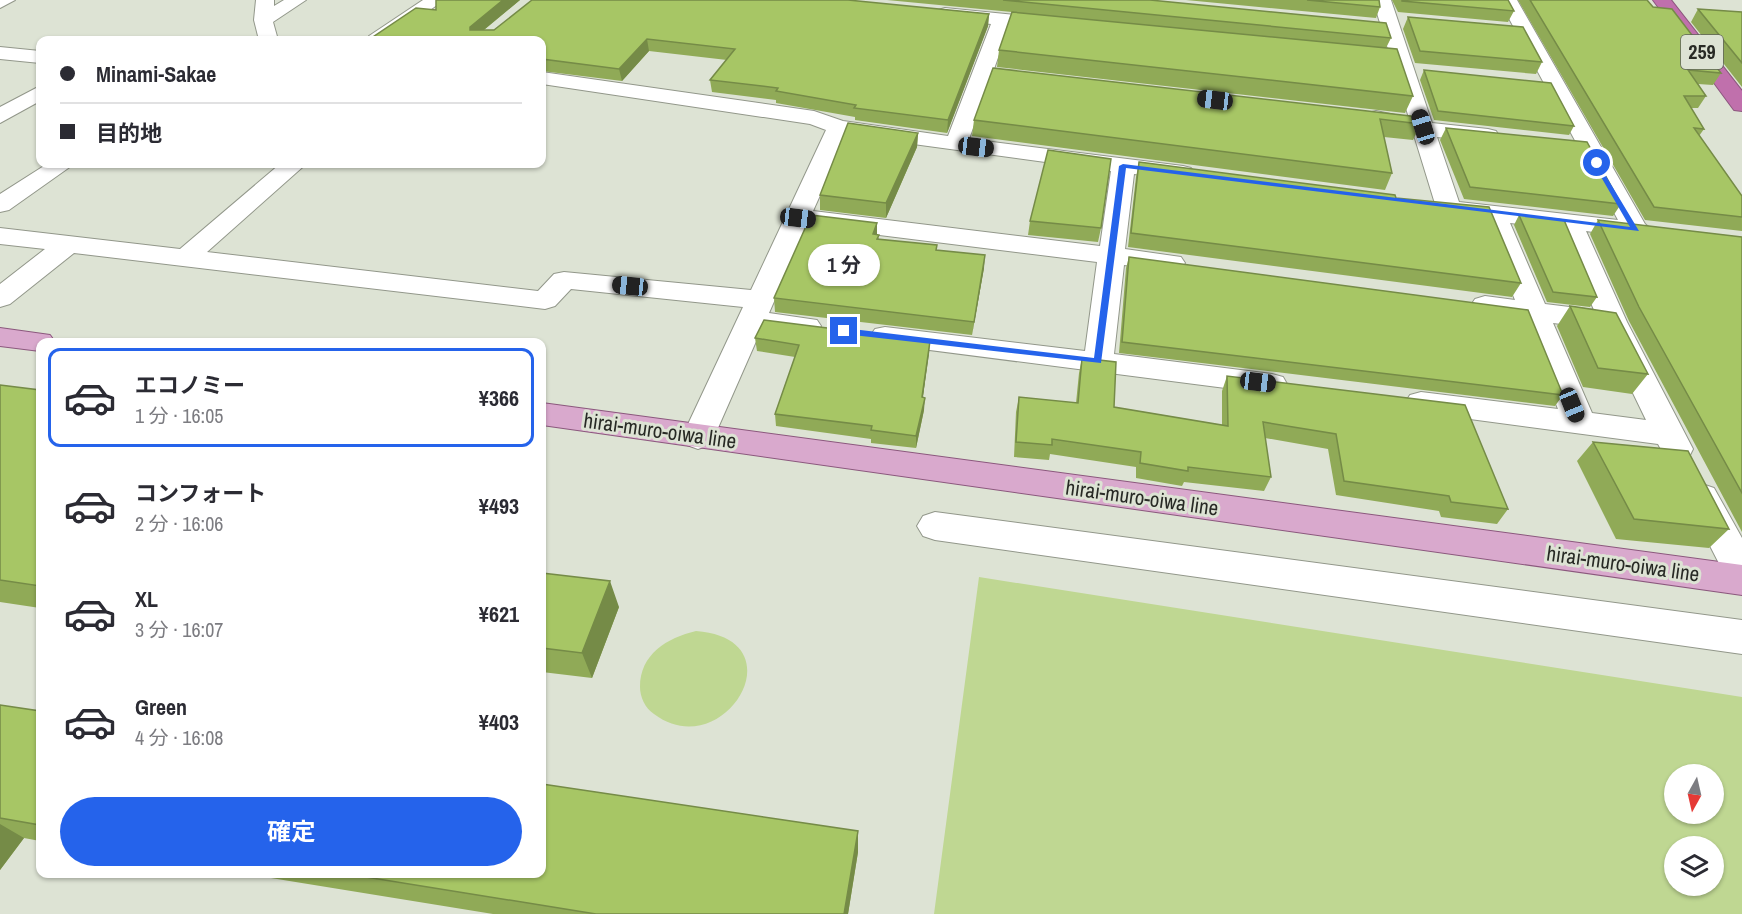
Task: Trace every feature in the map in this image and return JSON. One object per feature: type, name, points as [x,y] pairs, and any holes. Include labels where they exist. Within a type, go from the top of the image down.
[{"type":"highway","name":"259","points":[[1662,0],[1742,105]]},
{"type":"main road","points":[[0,337],[36,342]]},
{"type":"main road","name":"hirai-muro-oiwa line","points":[[546,415],[1742,580]]},
{"type":"street","points":[[0,3],[6,0]]},
{"type":"street","points":[[265,0],[263,20],[268,36]]},
{"type":"street","points":[[263,20],[297,0]]},
{"type":"street","points":[[382,36],[435,0]]},
{"type":"street","points":[[1508,0],[1587,146],[1636,230]]},
{"type":"street","points":[[923,12],[1073,27]]},
{"type":"street","points":[[1388,19],[1423,127],[1437,206],[1666,234]]},
{"type":"street","points":[[956,144],[984,74],[1002,20]]},
{"type":"street","points":[[1502,30],[1525,32]]},
{"type":"street","points":[[0,53],[36,57]]},
{"type":"street","points":[[1379,57],[1428,72]]},
{"type":"street","points":[[984,74],[1055,82]]},
{"type":"street","points":[[546,79],[814,118],[839,127],[1204,176]]},
{"type":"street","points":[[1530,82],[1553,84]]},
{"type":"street","points":[[0,116],[36,94]]},
{"type":"street","points":[[1353,116],[1508,138]]},
{"type":"street","points":[[698,437],[839,127]]},
{"type":"street","points":[[1564,144],[1587,146]]},
{"type":"street","points":[[1098,361],[1123,166]]},
{"type":"street","points":[[0,205],[56,168]]},
{"type":"street","points":[[185,258],[289,168]]},
{"type":"street","points":[[1493,213],[1580,423]]},
{"type":"street","points":[[798,218],[1194,266]]},
{"type":"street","points":[[1569,222],[1612,322],[1742,572]]},
{"type":"street","points":[[0,236],[545,300],[564,280],[757,310],[848,331],[1298,387]]},
{"type":"street","points":[[0,298],[68,244]]},
{"type":"street","points":[[1463,302],[1612,322]]},
{"type":"street","points":[[1392,399],[1669,434]]},
{"type":"street","points":[[935,526],[1742,637]]},
{"type":"green space","points":[[979,577],[1742,697],[1742,914],[934,914]]},
{"type":"green space","points":[[696,631],[727,639],[743,655],[747,674],[740,695],[725,713],[704,724],[680,726],[648,709],[641,695],[641,675],[645,665],[657,649],[675,638]]},
{"type":"building","points":[[436,0],[503,0],[470,27],[470,30],[494,30],[532,0],[848,0],[989,14],[948,120],[854,108],[856,105],[776,91],[778,88],[710,80],[735,49],[647,39],[619,69],[546,60],[546,36],[374,36],[416,8],[436,10]]},
{"type":"building","points":[[1003,0],[1150,0],[1386,23],[1391,38]]},
{"type":"building","points":[[1307,0],[1379,0],[1380,7]]},
{"type":"building","points":[[1508,0],[1514,11],[1402,1]]},
{"type":"building","points":[[1530,0],[1647,0],[1653,7],[1672,9],[1721,73],[1688,70],[1706,96],[1684,96],[1704,129],[1694,128],[1742,196],[1742,217],[1654,207]]},
{"type":"building","points":[[1698,9],[1742,12],[1742,63]]},
{"type":"building","points":[[1012,12],[1397,49],[1413,96],[999,50]]},
{"type":"building","points":[[1408,17],[1523,27],[1542,62],[1420,51]]},
{"type":"building","points":[[993,68],[1419,117],[1421,124],[1380,119],[1392,173],[974,120]]},
{"type":"building","points":[[1424,70],[1551,83],[1574,126],[1438,111]]},
{"type":"building","points":[[848,123],[918,133],[886,203],[820,195]]},
{"type":"building","points":[[1446,128],[1587,142],[1621,204],[1470,187]]},
{"type":"building","points":[[1048,150],[1111,159],[1101,228],[1030,221]]},
{"type":"building","points":[[1139,162],[1395,195],[1396,198],[1489,207],[1521,283],[1131,233]]},
{"type":"building","points":[[811,215],[877,223],[873,234],[879,235],[877,239],[937,245],[936,250],[985,255],[974,322],[774,298]]},
{"type":"building","points":[[1519,215],[1564,220],[1597,297],[1553,292]]},
{"type":"building","points":[[1598,220],[1742,237],[1742,493],[1639,307]]},
{"type":"building","points":[[1129,257],[1528,310],[1563,395],[1122,342]]},
{"type":"building","points":[[1570,306],[1616,313],[1648,374],[1598,368]]},
{"type":"building","points":[[764,320],[930,341],[922,397],[925,398],[916,436],[871,430],[872,426],[775,414],[799,345],[755,338]]},
{"type":"building","points":[[1082,358],[1116,362],[1114,407],[1228,426],[1227,376],[1465,405],[1508,509],[1451,502],[1449,496],[1344,481],[1336,434],[1263,422],[1271,477],[1188,467],[1188,471],[1140,463],[1141,452],[1052,439],[1052,445],[1016,442],[1019,397],[1078,403]]},
{"type":"building","points":[[0,385],[36,390],[36,585],[0,580]]},
{"type":"building","points":[[1593,442],[1688,451],[1729,529],[1634,519]]},
{"type":"building","points":[[546,573],[610,581],[582,653],[546,648]]},
{"type":"building","points":[[0,705],[36,710],[36,824],[0,818]]},
{"type":"building","points":[[546,785],[858,831],[844,914],[596,914],[372,878],[546,878]]},
{"type":"route","points":[[844,331],[1098,361],[1123,166],[1636,230],[1597,163]]}]
